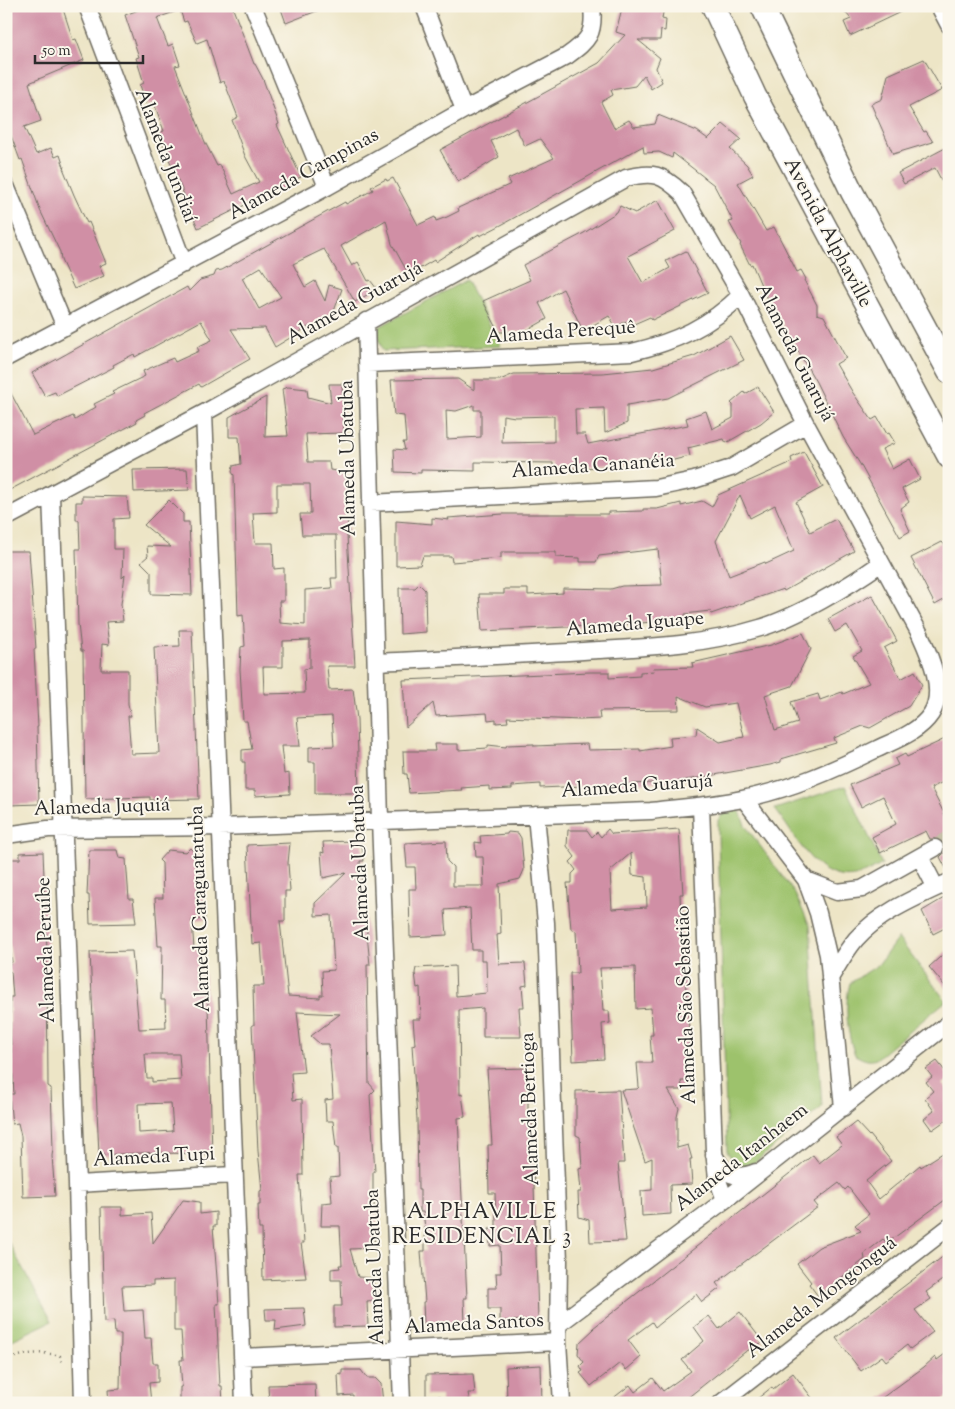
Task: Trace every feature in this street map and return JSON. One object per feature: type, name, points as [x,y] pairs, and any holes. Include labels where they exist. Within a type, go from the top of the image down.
[{"type":"main road","name":"Avenida Alphaville","points":[[714,6],[764,114],[949,457]]},
{"type":"main road","name":"Avenida Alphaville","points":[[762,6],[799,86],[852,192],[949,372]]},
{"type":"street","name":"Alameda Jundiaí","points":[[87,6],[184,264]]},
{"type":"street","points":[[253,6],[327,187]]},
{"type":"street","points":[[424,6],[464,110]]},
{"type":"street","name":"Alameda Campinas","points":[[6,358],[184,264],[464,110],[567,56],[582,45],[591,34],[594,21],[592,6]]},
{"type":"street","points":[[939,6],[949,25]]},
{"type":"street","name":"Alameda Guarujá","points":[[6,518],[204,413],[366,321],[626,178],[644,174],[658,175],[670,181],[682,192],[742,295],[806,424],[930,655],[937,698],[932,713],[919,728],[835,770],[782,789],[744,799],[651,812],[380,820]]},
{"type":"street","points":[[6,186],[65,327]]},
{"type":"street","name":"Alameda Perequê","points":[[368,364],[632,352],[661,345],[694,331],[723,314],[742,295]]},
{"type":"street","name":"Alameda Ubatuba","points":[[366,321],[380,820],[402,1403]]},
{"type":"street","name":"Alameda Caraguatatuba","points":[[204,413],[233,1175],[244,1403]]},
{"type":"street","name":"Alameda Cananéia","points":[[370,503],[656,488],[694,480],[730,468],[806,424]]},
{"type":"street","name":"Alameda Peruíbe","points":[[50,495],[77,1184],[83,1403]]},
{"type":"street","name":"Alameda Iguape","points":[[376,662],[582,652],[659,646],[714,639],[771,624],[814,604],[859,579],[880,564]]},
{"type":"street","points":[[744,799],[806,880],[824,934],[843,1108]]},
{"type":"street","name":"Alameda São Sebastião","points":[[701,806],[714,1155],[717,1178],[725,1200]]},
{"type":"street","name":"Alameda Bertioga","points":[[536,815],[546,923],[559,1261],[558,1342],[562,1403]]},
{"type":"street","name":"Alameda Juquiá","points":[[6,836],[64,829],[219,827],[380,820]]},
{"type":"street","points":[[806,880],[837,892],[862,889],[935,848]]},
{"type":"street","points":[[830,978],[857,939],[872,924],[884,915],[942,885],[920,856]]},
{"type":"street","name":"Alameda Itanhaem","points":[[559,1324],[725,1200],[948,1025]]},
{"type":"street","points":[[714,1155],[718,1164],[732,1176],[740,1177],[763,1169]]},
{"type":"street","name":"Alameda Tupi","points":[[77,1184],[233,1175]]},
{"type":"street","name":"Alameda Mongonguá","points":[[721,1403],[949,1227]]},
{"type":"street","name":"Alameda Santos","points":[[242,1357],[558,1342]]},
{"type":"path","points":[[6,1361],[15,1356],[51,1354],[60,1356],[62,1362]]},
{"type":"green space","points":[[466,280],[501,346],[383,351],[378,338],[379,327]]},
{"type":"green space","points":[[845,786],[882,864],[862,874],[845,877],[831,873],[818,865],[796,840],[775,809]]},
{"type":"green space","points":[[739,809],[745,825],[795,894],[810,926],[822,1107],[754,1163],[745,1167],[734,1162],[727,1151],[718,834],[718,820],[725,811]]},
{"type":"green space","points":[[898,938],[946,1001],[876,1059],[866,1060],[855,1055],[850,1038],[847,1000],[850,983],[878,965]]},
{"type":"green space","points":[[6,1238],[52,1321],[6,1343]]},
{"type":"building","points":[[6,6],[62,6],[73,40],[76,39],[84,60],[29,83],[41,121],[24,127],[36,154],[51,148],[55,157],[60,155],[74,195],[87,223],[89,222],[106,263],[99,266],[104,276],[74,289],[61,260],[60,252],[40,210],[22,159],[20,160],[6,122]]},
{"type":"building","points":[[143,6],[232,6],[254,64],[263,79],[279,124],[277,125],[301,177],[291,181],[290,187],[255,200],[198,228],[158,133],[164,131],[154,103],[147,106],[140,85],[144,83],[136,58],[139,57],[125,15],[141,9]],"holes":[[[180,10],[184,22],[187,21],[197,43],[207,39],[220,83],[224,81],[238,117],[232,120],[245,156],[259,182],[233,194],[220,165],[217,166],[205,142],[175,66],[180,65],[173,44],[168,46],[157,18]]]},
{"type":"building","points":[[280,6],[326,6],[327,7],[286,23]]},
{"type":"building","points":[[626,6],[664,6],[662,19],[666,20],[665,31],[661,30],[660,40],[638,40],[660,58],[656,68],[662,82],[651,89],[644,75],[635,86],[611,90],[613,95],[601,102],[614,128],[629,120],[634,127],[655,124],[658,115],[697,131],[708,139],[723,124],[741,139],[730,149],[747,165],[753,175],[738,183],[766,231],[774,227],[797,272],[801,270],[806,279],[804,280],[817,305],[817,314],[824,316],[846,358],[836,364],[853,393],[872,420],[877,417],[895,443],[882,449],[892,469],[910,459],[920,479],[902,489],[909,502],[900,509],[910,531],[900,537],[843,437],[816,382],[763,290],[752,264],[750,265],[729,222],[733,221],[714,185],[673,153],[672,158],[659,152],[644,153],[643,146],[503,224],[480,236],[479,234],[435,262],[434,260],[409,275],[392,244],[386,220],[341,246],[352,266],[358,262],[368,281],[370,280],[377,289],[355,302],[324,249],[293,264],[305,287],[315,281],[325,301],[329,285],[342,289],[329,325],[308,327],[275,347],[265,328],[231,329],[250,359],[201,387],[199,384],[144,413],[145,415],[136,420],[137,422],[6,492],[6,384],[33,435],[73,416],[75,420],[96,407],[94,404],[114,394],[112,392],[145,376],[143,371],[173,358],[175,362],[199,351],[197,347],[212,340],[201,321],[135,357],[134,354],[113,365],[114,367],[57,396],[55,392],[45,396],[32,373],[187,287],[189,291],[200,280],[214,276],[216,271],[222,270],[345,202],[346,204],[373,190],[371,187],[386,179],[387,181],[393,178],[418,225],[435,217],[436,221],[447,217],[459,211],[458,208],[511,184],[508,179],[554,158],[540,139],[525,146],[516,128],[491,141],[499,157],[458,182],[440,150],[599,63],[625,35],[616,32],[622,8]],"holes":[[[261,267],[281,297],[259,309],[242,278]]]},
{"type":"building","points":[[840,6],[913,6],[850,36],[844,22],[851,19]]},
{"type":"building","points":[[924,59],[942,90],[909,107],[924,132],[926,131],[933,142],[893,154],[871,104],[882,99],[888,75]]},
{"type":"building","points":[[949,146],[949,195],[935,168],[904,184],[898,173]]},
{"type":"building","points":[[658,200],[675,231],[628,256],[643,283],[670,268],[666,261],[686,251],[708,293],[652,320],[650,317],[627,327],[626,321],[616,327],[609,316],[583,331],[563,289],[539,303],[547,319],[524,332],[499,332],[483,301],[530,280],[523,265],[584,233],[617,212],[620,206],[635,213]]},
{"type":"building","points":[[730,336],[744,360],[668,398],[627,405],[627,423],[605,433],[604,408],[575,409],[576,434],[585,434],[588,444],[688,425],[686,418],[706,411],[712,429],[733,418],[733,405],[731,403],[744,392],[745,394],[758,387],[774,412],[761,423],[726,443],[724,439],[688,448],[690,456],[666,462],[651,462],[649,458],[629,460],[630,465],[553,469],[553,463],[475,462],[475,471],[421,470],[421,473],[395,472],[394,449],[405,450],[403,442],[406,442],[404,416],[394,415],[391,380],[458,379],[474,390],[474,380],[500,380],[514,374],[603,373],[653,368],[694,356]],"holes":[[[474,405],[474,410],[481,410],[481,437],[447,439],[446,410],[456,411]],[[503,415],[515,417],[554,416],[554,442],[502,443]]]},
{"type":"building","points":[[329,384],[342,384],[344,433],[306,434],[308,462],[329,462],[330,470],[345,472],[348,487],[349,507],[346,507],[349,535],[347,535],[355,666],[327,666],[329,690],[353,689],[357,719],[359,793],[315,793],[315,762],[309,762],[309,747],[334,746],[332,716],[297,718],[300,746],[281,746],[284,774],[289,773],[290,794],[255,796],[255,790],[245,790],[245,762],[242,762],[242,750],[252,749],[247,721],[243,721],[240,669],[241,647],[245,646],[243,615],[238,616],[234,475],[232,472],[233,466],[241,464],[239,437],[229,437],[229,417],[266,397],[265,437],[288,436],[282,389],[288,387],[307,389],[308,397],[331,403]],"holes":[[[277,484],[310,484],[311,514],[300,514],[302,535],[336,535],[337,578],[331,578],[332,588],[305,590],[305,625],[280,623],[279,601],[284,601],[284,568],[274,569],[273,543],[255,543],[253,513],[277,512]],[[310,640],[310,668],[304,669],[305,693],[264,694],[263,667],[283,667],[283,641]]]},
{"type":"building","points":[[804,452],[823,487],[796,502],[810,532],[836,519],[854,551],[784,591],[783,589],[711,614],[710,611],[685,614],[686,619],[630,624],[482,631],[479,594],[504,594],[504,589],[528,589],[528,595],[563,593],[563,588],[611,589],[622,586],[662,585],[658,549],[599,556],[596,562],[580,562],[580,558],[556,557],[556,552],[501,552],[501,558],[452,562],[451,556],[423,556],[420,565],[396,566],[396,521],[432,524],[432,518],[449,520],[448,518],[503,514],[608,514],[608,512],[657,509],[681,503],[681,506],[702,501],[712,507],[718,495],[792,462],[791,458]],"holes":[[[740,495],[750,518],[775,505],[794,551],[766,564],[765,562],[729,576],[716,541]]]},
{"type":"building","points":[[187,469],[189,490],[134,492],[133,470]]},
{"type":"building","points":[[82,496],[127,497],[129,518],[114,519],[114,549],[123,549],[122,578],[125,575],[121,604],[123,621],[106,622],[109,645],[102,644],[101,670],[128,670],[128,704],[131,716],[128,716],[131,754],[159,753],[154,647],[180,646],[179,630],[192,630],[199,799],[150,800],[150,797],[85,799],[83,651],[81,651],[78,624],[76,549],[80,549],[79,520],[76,520],[76,502],[82,502]]},
{"type":"building","points":[[169,500],[183,514],[183,522],[189,522],[192,595],[151,594],[151,572],[141,562],[148,556],[147,546],[171,547],[144,525]]},
{"type":"building","points":[[942,542],[949,550],[949,597],[935,605],[911,558]]},
{"type":"building","points":[[6,551],[29,551],[36,649],[34,649],[39,804],[10,805],[10,798],[7,799]]},
{"type":"building","points":[[419,584],[425,590],[426,632],[400,634],[399,588],[415,588]]},
{"type":"building","points":[[872,595],[897,641],[884,648],[901,679],[915,671],[922,685],[909,706],[870,728],[863,726],[834,738],[836,743],[781,759],[781,762],[770,765],[675,782],[540,788],[540,784],[512,786],[512,789],[489,790],[489,786],[461,788],[462,790],[409,793],[407,774],[404,774],[403,751],[435,751],[434,744],[458,744],[458,750],[488,748],[488,745],[506,747],[507,745],[534,744],[534,746],[587,744],[588,750],[640,749],[640,751],[671,746],[670,737],[696,735],[697,727],[720,742],[744,737],[736,703],[705,707],[678,696],[679,710],[599,711],[600,719],[580,720],[507,717],[508,722],[496,723],[496,719],[488,720],[487,713],[436,716],[433,703],[406,727],[403,680],[590,672],[609,672],[609,678],[640,676],[640,672],[654,671],[653,668],[693,667],[692,663],[771,645],[803,633],[811,649],[792,686],[765,695],[775,730],[798,723],[791,702],[818,694],[820,700],[842,692],[843,694],[869,683],[853,656],[862,651],[847,625],[835,632],[828,619]]},
{"type":"building","points":[[949,737],[949,779],[931,788],[949,823],[948,872],[940,857],[944,853],[944,844],[940,839],[930,839],[926,831],[880,853],[872,837],[896,824],[883,796],[861,807],[850,785],[898,765],[895,759],[905,754],[907,757]]},
{"type":"building","points":[[608,829],[612,834],[679,829],[683,894],[680,894],[682,939],[689,1029],[688,1081],[681,1081],[683,1090],[668,1090],[679,1108],[677,1117],[677,1148],[688,1145],[692,1159],[690,1159],[692,1184],[670,1185],[671,1214],[642,1216],[641,1191],[652,1190],[652,1158],[645,1161],[621,1090],[637,1089],[639,1087],[637,1063],[652,1063],[650,1035],[653,1035],[651,1008],[636,1009],[635,967],[600,968],[603,1011],[609,1011],[610,1023],[602,1024],[604,1059],[573,1061],[570,973],[578,973],[576,931],[571,929],[567,883],[572,883],[572,874],[576,870],[570,862],[575,857],[567,846],[568,830],[587,830],[592,837],[597,832],[601,837]],"holes":[[[631,853],[632,875],[646,877],[647,907],[612,909],[610,871]]]},
{"type":"building","points":[[508,832],[518,833],[521,838],[524,870],[520,879],[499,884],[501,934],[497,935],[499,964],[525,963],[527,985],[522,986],[524,1007],[519,1007],[521,1037],[483,1037],[483,1008],[459,1010],[460,1095],[462,1094],[465,1117],[458,1118],[467,1298],[464,1298],[465,1323],[424,1325],[423,1302],[425,1302],[421,1251],[425,1251],[425,1228],[423,1212],[420,1212],[420,1190],[418,1190],[417,1119],[412,1045],[415,1044],[413,1019],[421,1019],[420,987],[417,988],[415,973],[416,968],[455,966],[456,996],[487,993],[486,960],[481,960],[481,950],[472,950],[470,908],[445,910],[447,935],[410,937],[409,889],[416,889],[415,867],[407,867],[405,843],[446,841],[447,861],[453,867],[453,886],[484,886],[483,857],[476,857],[475,842],[481,843],[480,836],[507,834]]},
{"type":"building","points":[[353,841],[353,844],[362,844],[364,861],[360,861],[370,965],[367,965],[369,1083],[375,1090],[370,1095],[375,1172],[373,1172],[373,1197],[377,1225],[373,1225],[375,1248],[350,1249],[358,1277],[373,1278],[373,1288],[378,1287],[379,1300],[367,1301],[368,1326],[334,1327],[334,1306],[342,1306],[341,1280],[331,1280],[331,1269],[340,1268],[339,1265],[342,1265],[340,1226],[321,1226],[322,1203],[332,1202],[330,1177],[339,1176],[338,1148],[336,1148],[333,1121],[326,1121],[325,1100],[333,1099],[329,1044],[320,1044],[311,1036],[340,1014],[297,1012],[304,1072],[291,1073],[293,1100],[302,1099],[303,1175],[299,1175],[304,1243],[301,1243],[306,1278],[263,1280],[262,1229],[259,1229],[258,1205],[260,1205],[260,1191],[262,1190],[258,1151],[252,1025],[254,1025],[253,986],[264,986],[261,943],[252,944],[247,845],[290,843],[288,863],[290,891],[285,891],[285,921],[280,921],[288,996],[320,998],[320,995],[323,995],[322,971],[334,970],[331,915],[315,916],[315,903],[346,873],[323,878],[321,852],[324,853],[323,842]]},
{"type":"building","points":[[190,848],[201,859],[205,919],[192,920],[194,949],[201,948],[208,1004],[212,1154],[162,1152],[99,1155],[90,952],[132,951],[139,1029],[166,1028],[165,1000],[161,1000],[162,946],[158,946],[155,898],[163,898],[162,863],[159,860],[168,850],[186,852]],"holes":[[[145,1054],[179,1054],[181,1080],[152,1082],[152,1078],[147,1078]],[[171,1103],[173,1131],[139,1133],[138,1104]]]},
{"type":"building","points":[[89,850],[117,850],[119,858],[126,859],[129,899],[133,899],[136,923],[90,924],[89,895],[87,895]]},
{"type":"building","points":[[43,852],[47,951],[48,1086],[51,1088],[52,1156],[55,1196],[23,1197],[21,1136],[18,1123],[12,1124],[9,1094],[14,1094],[10,1031],[10,997],[13,997],[11,972],[6,969],[12,962],[9,943],[6,943],[6,895],[9,895],[8,859],[20,859],[20,853]]},
{"type":"building","points":[[949,895],[949,926],[933,934],[922,911]]},
{"type":"building","points":[[949,949],[949,991],[929,967]]},
{"type":"building","points":[[937,1061],[949,1076],[949,1080],[943,1084],[949,1091],[949,1118],[932,1130],[924,1119],[934,1111],[925,1098],[933,1091],[926,1082],[932,1077],[926,1069]]},
{"type":"building","points":[[528,1068],[528,1117],[532,1117],[538,1320],[500,1321],[500,1309],[488,1309],[488,1288],[497,1288],[496,1273],[501,1273],[500,1245],[490,1246],[489,1229],[496,1229],[496,1222],[495,1193],[489,1193],[488,1145],[492,1145],[487,1069]]},
{"type":"building","points":[[619,1090],[624,1163],[618,1163],[626,1241],[590,1242],[589,1220],[579,1217],[578,1192],[581,1192],[579,1169],[582,1168],[580,1137],[576,1135],[576,1091]]},
{"type":"building","points":[[856,1122],[870,1135],[891,1161],[866,1181],[879,1199],[920,1165],[921,1167],[949,1149],[949,1197],[887,1243],[883,1239],[864,1254],[865,1259],[818,1296],[809,1284],[811,1282],[797,1264],[819,1247],[861,1231],[855,1225],[869,1214],[848,1187],[845,1190],[839,1183],[814,1202],[818,1207],[716,1283],[720,1288],[702,1302],[696,1294],[655,1327],[652,1322],[628,1340],[641,1357],[626,1370],[620,1363],[591,1386],[580,1373],[583,1371],[580,1366],[584,1362],[578,1354],[579,1343],[593,1328],[813,1155],[819,1163],[842,1145],[836,1137]]},
{"type":"building","points":[[183,1200],[200,1202],[200,1214],[216,1212],[216,1226],[213,1226],[219,1304],[216,1304],[220,1386],[222,1386],[223,1403],[180,1403],[180,1387],[182,1387],[180,1360],[183,1360],[181,1331],[174,1331],[174,1280],[153,1281],[153,1285],[122,1286],[124,1311],[143,1310],[145,1338],[151,1338],[153,1363],[158,1363],[158,1382],[149,1383],[151,1403],[109,1403],[108,1390],[120,1389],[121,1334],[115,1334],[114,1321],[104,1322],[101,1207],[122,1207],[122,1215],[151,1213],[153,1243]]},
{"type":"building","points":[[949,1252],[949,1275],[926,1292],[931,1299],[915,1310],[933,1332],[910,1349],[907,1345],[886,1361],[882,1356],[861,1371],[836,1338]]},
{"type":"building","points":[[304,1308],[306,1326],[275,1330],[276,1320],[266,1320],[265,1309]]},
{"type":"building","points":[[740,1312],[763,1342],[745,1352],[681,1403],[607,1403],[630,1385],[635,1392],[653,1378],[663,1391],[691,1371],[682,1360],[704,1341],[694,1327],[709,1316],[719,1329]]},
{"type":"building","points":[[949,1351],[949,1396],[940,1403],[875,1403],[935,1357],[937,1360]]},
{"type":"building","points":[[541,1365],[542,1403],[507,1403],[506,1367]]},
{"type":"building","points":[[342,1370],[361,1370],[367,1378],[375,1378],[381,1384],[383,1403],[353,1403],[353,1395],[339,1396],[338,1374],[342,1375]]},
{"type":"building","points":[[793,1373],[816,1403],[752,1403],[772,1387],[773,1389]]},
{"type":"building","points":[[473,1374],[475,1393],[468,1393],[470,1403],[441,1403],[441,1396],[426,1396],[426,1375]]},
{"type":"building","points":[[315,1384],[316,1403],[269,1403],[268,1385]]},
{"type":"tunnel","points":[[935,848],[949,839]]},
{"type":"district","name":"ALPHAVILLE RESIDENCIAL 3","points":[[482,1226]]}]
